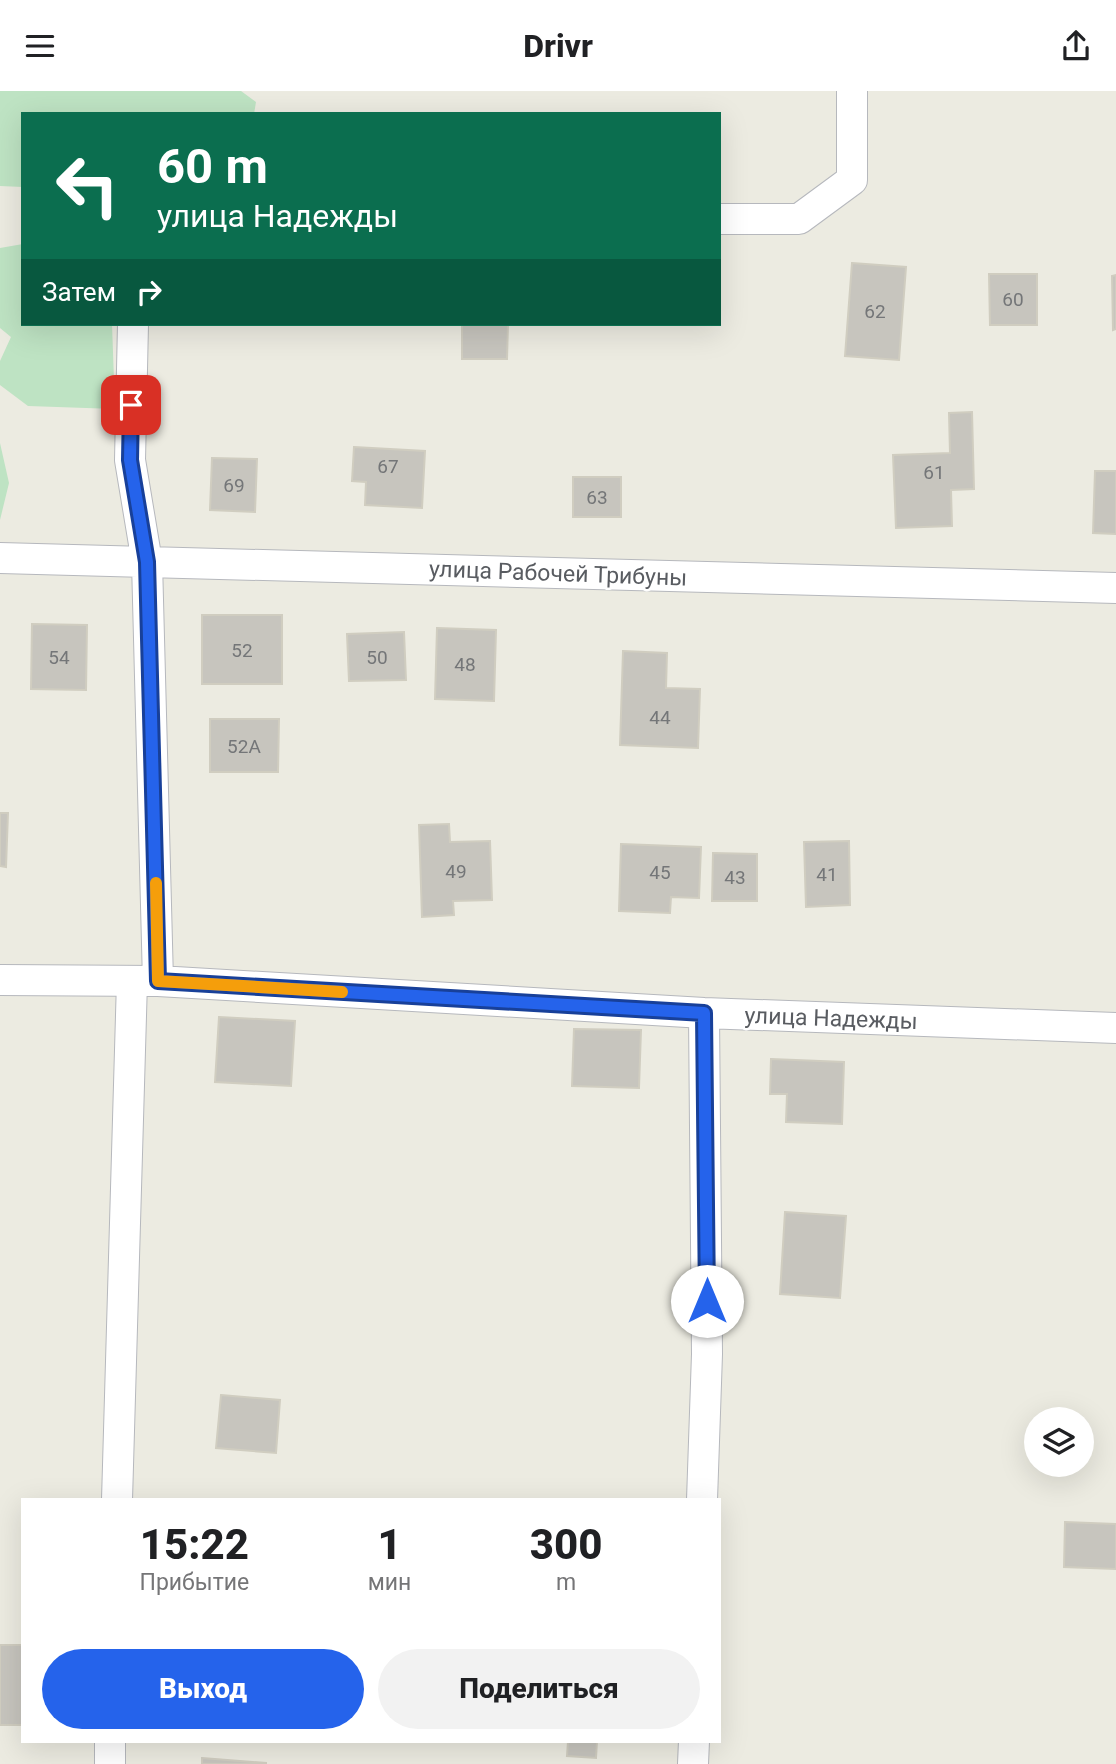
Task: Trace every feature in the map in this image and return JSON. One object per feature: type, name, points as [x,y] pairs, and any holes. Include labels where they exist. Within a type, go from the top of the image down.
[{"type":"street","points":[[721,219],[799,219],[852,180],[852,91]]},
{"type":"street","points":[[117,1498],[145,981],[147,562],[130,460],[133,326]]},
{"type":"street","name":"улица Рабочей Трибуны","points":[[0,558],[1116,587]]},
{"type":"street","name":"улица Надежды","points":[[0,980],[145,981],[704,1013],[1116,1028]]},
{"type":"street","points":[[702,1498],[707,1354],[704,1013]]},
{"type":"street","points":[[110,1743],[110,1764]]},
{"type":"street","points":[[693,1764],[694,1743]]},
{"type":"green space","points":[[0,91],[241,91],[256,102],[254,112],[21,112],[21,187],[0,186]]},
{"type":"green space","points":[[21,244],[21,326],[112,326],[115,409],[28,406],[0,385],[0,361],[11,337],[0,328],[0,248]]},
{"type":"green space","points":[[0,443],[9,483],[0,520]]},
{"type":"building","points":[[852,263],[906,267],[899,360],[845,356]]},
{"type":"building","points":[[989,274],[1037,274],[1037,325],[990,325]]},
{"type":"building","points":[[1116,275],[1116,329],[1113,330],[1112,276]]},
{"type":"building","points":[[462,326],[508,326],[507,359],[462,359]]},
{"type":"building","points":[[972,412],[974,489],[951,490],[952,526],[896,528],[893,455],[950,453],[949,413]]},
{"type":"building","points":[[354,447],[425,451],[422,508],[365,505],[366,482],[352,481]]},
{"type":"building","points":[[212,458],[257,459],[255,512],[210,510]]},
{"type":"building","points":[[1095,471],[1116,471],[1116,534],[1093,533]]},
{"type":"building","points":[[573,477],[621,477],[621,517],[573,517]]},
{"type":"building","points":[[202,615],[282,615],[282,684],[202,684]]},
{"type":"building","points":[[32,624],[87,625],[86,690],[31,689]]},
{"type":"building","points":[[437,628],[496,630],[494,701],[435,699]]},
{"type":"building","points":[[404,632],[406,680],[349,681],[347,634]]},
{"type":"building","points":[[623,651],[667,653],[666,688],[700,689],[698,748],[620,745]]},
{"type":"building","points":[[210,719],[279,719],[278,772],[210,772]]},
{"type":"building","points":[[0,813],[8,813],[6,867],[0,866]]},
{"type":"building","points":[[449,824],[450,842],[490,841],[492,900],[453,901],[454,915],[422,917],[419,825]]},
{"type":"building","points":[[849,841],[850,905],[806,907],[804,842]]},
{"type":"building","points":[[621,844],[701,847],[699,898],[671,897],[670,913],[619,911]]},
{"type":"building","points":[[713,853],[757,854],[757,901],[712,901]]},
{"type":"building","points":[[219,1017],[295,1021],[291,1086],[215,1082]]},
{"type":"building","points":[[574,1029],[641,1030],[639,1088],[572,1086]]},
{"type":"building","points":[[771,1059],[844,1062],[842,1124],[786,1122],[787,1094],[770,1094]]},
{"type":"building","points":[[785,1212],[846,1216],[840,1298],[780,1294]]},
{"type":"building","points":[[221,1395],[280,1400],[276,1453],[216,1448]]},
{"type":"building","points":[[1065,1522],[1116,1524],[1116,1569],[1064,1567]]},
{"type":"building","points":[[0,1645],[21,1645],[21,1725],[0,1725]]},
{"type":"building","points":[[568,1743],[597,1743],[596,1758],[567,1756]]},
{"type":"building","points":[[202,1758],[266,1763],[266,1764],[202,1764]]},
{"type":"slow traffic","points":[[156,883],[158,981],[342,992]]},
{"type":"route","points":[[131,405],[130,460],[147,562],[158,981],[704,1013],[707,1301]]}]
